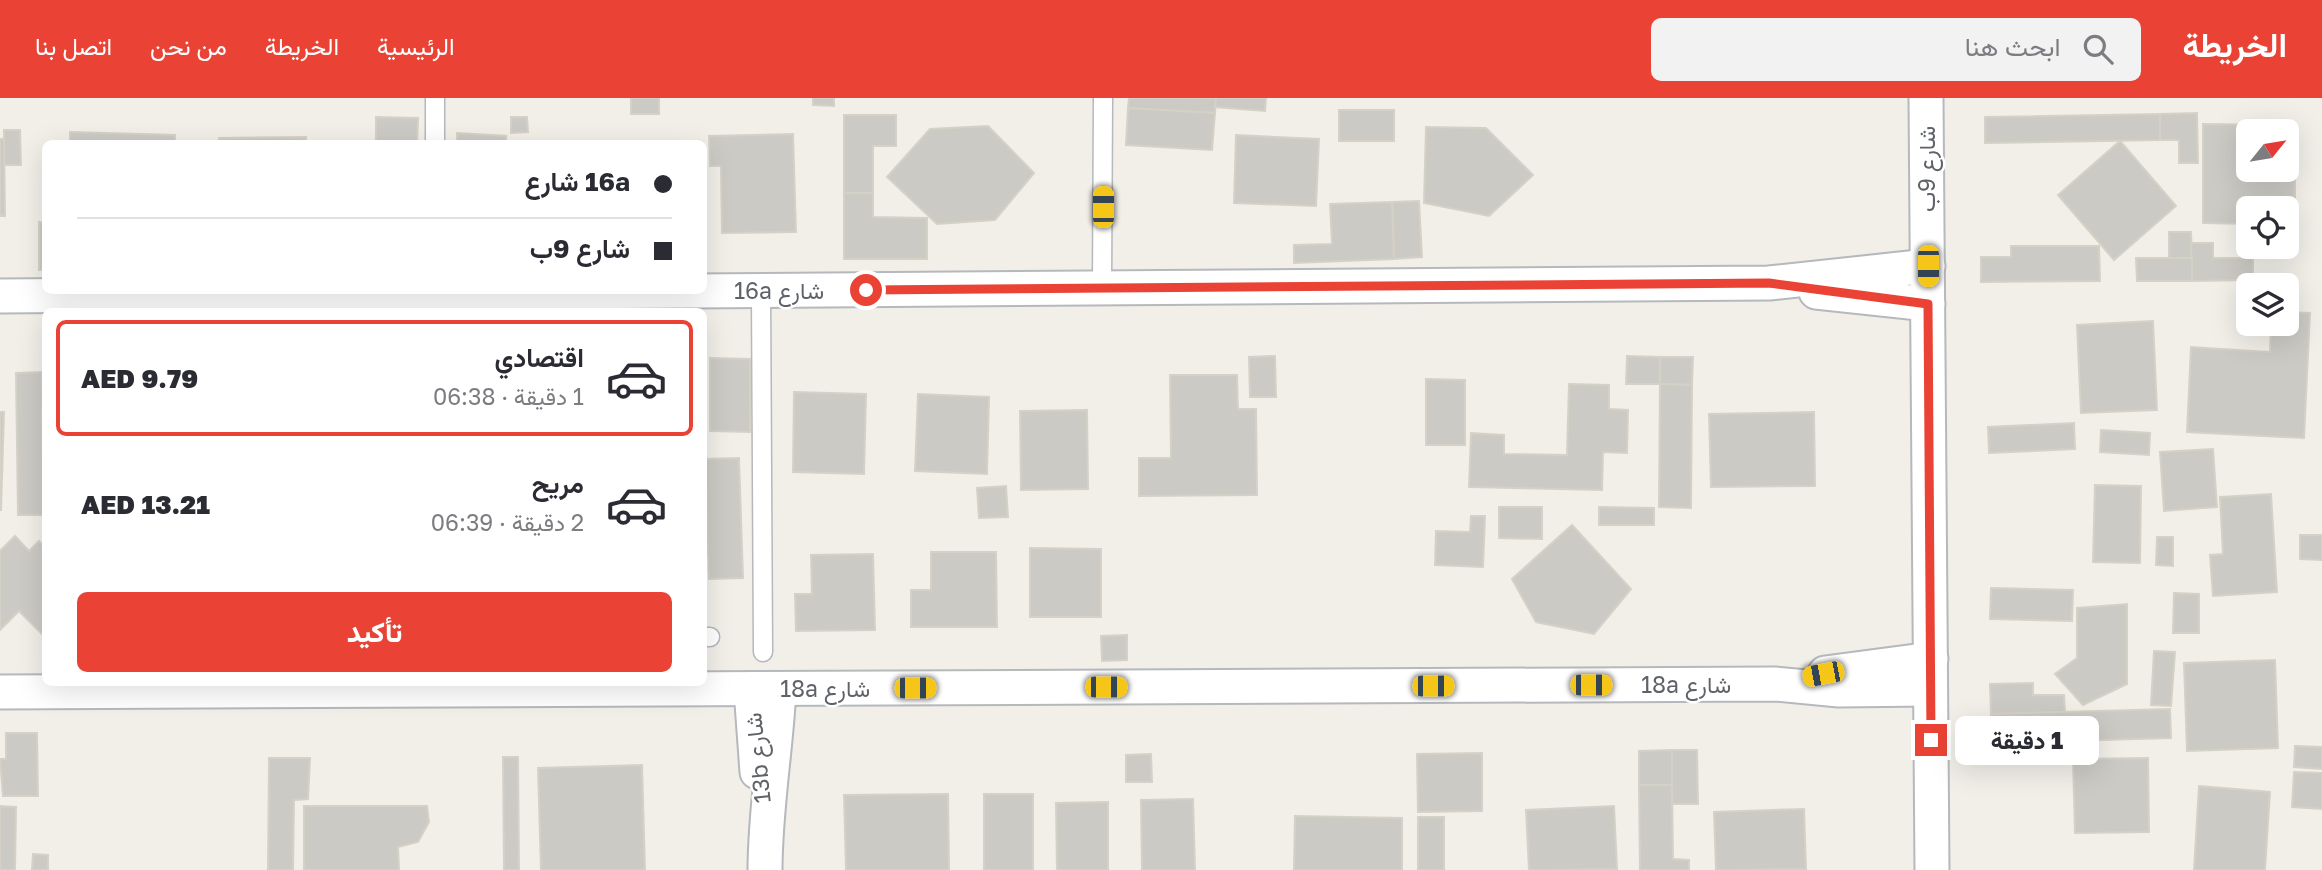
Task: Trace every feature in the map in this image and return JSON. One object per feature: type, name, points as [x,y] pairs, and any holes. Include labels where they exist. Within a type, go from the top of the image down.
[{"type":"street","name":"شارع 9ب","points":[[1927,98],[1932,870]]},
{"type":"street","name":"16a شارع","points":[[707,291],[1769,283],[1928,266]]},
{"type":"street","name":"16a شارع","points":[[1769,283],[1816,292],[1928,304]]},
{"type":"street","name":"16a شارع","points":[[0,296],[436,298],[566,294]]},
{"type":"street","name":"18a شارع","points":[[0,692],[506,686],[765,689],[1775,684],[1839,671],[1931,674]]},
{"type":"street","name":"13b شارع","points":[[765,689],[775,763],[765,827],[765,870]]},
{"type":"lane","points":[[435,98],[435,140]]},
{"type":"lane","points":[[1102,288],[1103,98]]},
{"type":"lane","points":[[761,291],[763,652]]},
{"type":"building","points":[[631,98],[659,98],[659,114],[631,114]]},
{"type":"building","points":[[813,98],[834,98],[834,106],[813,105]]},
{"type":"building","points":[[1129,98],[1216,98],[1215,113],[1128,108]]},
{"type":"building","points":[[1216,98],[1266,98],[1265,111],[1215,107]]},
{"type":"building","points":[[1128,108],[1215,113],[1212,150],[1126,145]]},
{"type":"building","points":[[1339,110],[1394,110],[1394,141],[1339,141]]},
{"type":"building","points":[[2197,113],[2198,163],[2179,163],[2179,140],[2160,140],[2160,114]]},
{"type":"building","points":[[2160,114],[2160,140],[1985,143],[1985,117]]},
{"type":"building","points":[[844,115],[896,115],[896,146],[873,146],[873,193],[844,193]]},
{"type":"building","points":[[376,117],[418,118],[417,140],[376,140]]},
{"type":"building","points":[[511,117],[527,117],[528,132],[511,133]]},
{"type":"building","points":[[2203,124],[2236,124],[2236,182],[2295,182],[2295,196],[2236,196],[2236,224],[2203,223]]},
{"type":"building","points":[[988,126],[1034,173],[995,220],[937,224],[887,177],[930,129]]},
{"type":"building","points":[[1426,127],[1486,128],[1533,175],[1489,216],[1424,203]]},
{"type":"building","points":[[4,130],[20,130],[21,165],[4,165]]},
{"type":"building","points":[[70,132],[175,135],[175,140],[70,140]]},
{"type":"building","points":[[457,133],[506,136],[506,140],[457,140]]},
{"type":"building","points":[[793,134],[796,232],[722,233],[721,166],[710,166],[709,136]]},
{"type":"building","points":[[1236,135],[1319,139],[1316,206],[1234,203]]},
{"type":"building","points":[[306,137],[306,140],[219,140]]},
{"type":"building","points":[[0,139],[4,139],[5,216],[0,216]]},
{"type":"building","points":[[2120,141],[2176,206],[2114,260],[2058,195]]},
{"type":"building","points":[[844,193],[873,193],[873,217],[927,218],[927,259],[844,259]]},
{"type":"building","points":[[1419,201],[1422,257],[1394,259],[1392,202]]},
{"type":"building","points":[[1392,202],[1394,259],[1294,263],[1294,245],[1332,244],[1330,204]]},
{"type":"building","points":[[39,222],[42,222],[42,270],[39,270]]},
{"type":"building","points":[[2169,232],[2191,232],[2192,258],[2169,258]]},
{"type":"building","points":[[2191,243],[2213,243],[2213,258],[2253,259],[2253,273],[2236,273],[2236,280],[2192,281]]},
{"type":"building","points":[[2011,246],[2099,246],[2100,281],[1981,282],[1981,257],[2011,257]]},
{"type":"building","points":[[2136,258],[2192,258],[2192,281],[2137,281]]},
{"type":"building","points":[[2299,313],[2310,313],[2304,438],[2187,432],[2191,347],[2270,352],[2271,336],[2299,336]]},
{"type":"building","points":[[2153,321],[2157,410],[2081,413],[2077,325]]},
{"type":"building","points":[[1275,356],[1276,397],[1250,397],[1249,357]]},
{"type":"building","points":[[1627,356],[1660,357],[1660,384],[1626,384]]},
{"type":"building","points":[[1660,357],[1693,357],[1692,385],[1660,384]]},
{"type":"building","points":[[710,358],[750,359],[750,432],[710,431]]},
{"type":"building","points":[[42,372],[42,515],[18,515],[16,373]]},
{"type":"building","points":[[1170,375],[1237,375],[1238,409],[1256,409],[1257,495],[1139,496],[1139,458],[1171,458]]},
{"type":"building","points":[[1426,379],[1465,380],[1465,445],[1426,445]]},
{"type":"building","points":[[1569,384],[1609,385],[1609,409],[1628,410],[1627,453],[1603,452],[1602,490],[1469,487],[1471,433],[1504,435],[1504,454],[1567,455]]},
{"type":"building","points":[[1660,384],[1692,385],[1691,508],[1659,507]]},
{"type":"building","points":[[794,392],[866,394],[864,474],[793,472]]},
{"type":"building","points":[[918,394],[989,397],[987,474],[915,471]]},
{"type":"building","points":[[1087,410],[1088,489],[1021,490],[1020,411]]},
{"type":"building","points":[[0,412],[4,412],[1,510],[0,510]]},
{"type":"building","points":[[1814,412],[1815,486],[1711,487],[1709,414]]},
{"type":"building","points":[[2074,423],[2075,449],[1989,453],[1988,427]]},
{"type":"building","points":[[2101,430],[2150,433],[2149,455],[2100,452]]},
{"type":"building","points":[[2213,449],[2217,507],[2164,511],[2160,452]]},
{"type":"building","points":[[739,458],[743,578],[709,579],[707,459]]},
{"type":"building","points":[[2095,485],[2141,486],[2140,563],[2093,562]]},
{"type":"building","points":[[1006,486],[1008,517],[979,518],[977,488]]},
{"type":"building","points":[[2271,494],[2277,592],[2213,596],[2210,555],[2223,554],[2220,497]]},
{"type":"building","points":[[1499,507],[1542,507],[1542,539],[1499,538]]},
{"type":"building","points":[[1599,507],[1654,508],[1654,525],[1599,525]]},
{"type":"building","points":[[1471,516],[1485,516],[1483,567],[1435,565],[1436,531],[1470,532]]},
{"type":"building","points":[[1572,525],[1631,589],[1594,634],[1536,622],[1512,579]]},
{"type":"building","points":[[2300,535],[2322,535],[2322,560],[2300,559]]},
{"type":"building","points":[[15,536],[29,551],[39,541],[42,544],[42,634],[19,611],[0,630],[0,551]]},
{"type":"building","points":[[2157,537],[2173,537],[2173,566],[2156,565]]},
{"type":"building","points":[[1030,548],[1101,549],[1101,617],[1030,617]]},
{"type":"building","points":[[931,552],[996,552],[997,627],[911,627],[911,590],[931,590]]},
{"type":"building","points":[[873,554],[875,630],[796,631],[795,594],[812,594],[811,555]]},
{"type":"building","points":[[1991,588],[2073,590],[2072,621],[1990,619]]},
{"type":"building","points":[[2174,593],[2199,594],[2199,633],[2173,633]]},
{"type":"building","points":[[2127,604],[2127,684],[2083,705],[2055,674],[2077,658],[2077,608]]},
{"type":"building","points":[[1127,635],[1127,660],[1102,661],[1101,636]]},
{"type":"building","points":[[2154,651],[2175,652],[2171,706],[2151,705]]},
{"type":"building","points":[[2275,660],[2278,748],[2187,751],[2184,663]]},
{"type":"building","points":[[2033,683],[2033,695],[2064,695],[2065,712],[1991,714],[1990,684]]},
{"type":"building","points":[[2170,709],[2171,738],[1992,743],[1991,714]]},
{"type":"building","points":[[6,733],[37,733],[38,796],[3,796],[0,759],[6,759]]},
{"type":"building","points":[[2295,746],[2322,747],[2322,769],[2294,767]]},
{"type":"building","points":[[1672,750],[1672,785],[1639,785],[1639,751]]},
{"type":"building","points":[[1672,750],[1697,750],[1698,804],[1672,804]]},
{"type":"building","points":[[1482,753],[1482,811],[1418,812],[1417,754]]},
{"type":"building","points":[[1151,754],[1152,782],[1126,782],[1126,755]]},
{"type":"building","points":[[503,757],[518,757],[519,870],[504,870]]},
{"type":"building","points":[[269,758],[310,758],[308,799],[294,800],[293,870],[268,870]]},
{"type":"building","points":[[2148,758],[2149,832],[2075,833],[2073,759]]},
{"type":"building","points":[[642,765],[645,870],[541,870],[538,768]]},
{"type":"building","points":[[2294,772],[2322,773],[2322,809],[2292,807]]},
{"type":"building","points":[[1639,785],[1672,785],[1673,859],[1689,860],[1689,870],[1640,870]]},
{"type":"building","points":[[2199,786],[2270,792],[2265,870],[2194,870]]},
{"type":"building","points":[[948,794],[949,870],[846,870],[844,795]]},
{"type":"building","points":[[984,794],[1033,794],[1033,870],[984,870]]},
{"type":"building","points":[[1193,799],[1195,870],[1142,870],[1141,800]]},
{"type":"building","points":[[1108,802],[1108,870],[1057,870],[1056,803]]},
{"type":"building","points":[[0,806],[16,807],[15,870],[0,870]]},
{"type":"building","points":[[304,806],[427,806],[429,822],[418,842],[398,847],[399,870],[304,870]]},
{"type":"building","points":[[1614,806],[1617,869],[1529,870],[1526,810]]},
{"type":"building","points":[[1804,809],[1806,869],[1716,870],[1714,812]]},
{"type":"building","points":[[1295,816],[1402,818],[1402,870],[1294,870]]},
{"type":"building","points":[[1418,817],[1444,817],[1444,870],[1418,870]]},
{"type":"building","points":[[33,854],[48,855],[48,870],[32,870]]},
{"type":"route","points":[[866,290],[1769,283],[1826,293],[1928,304],[1931,740]]}]
